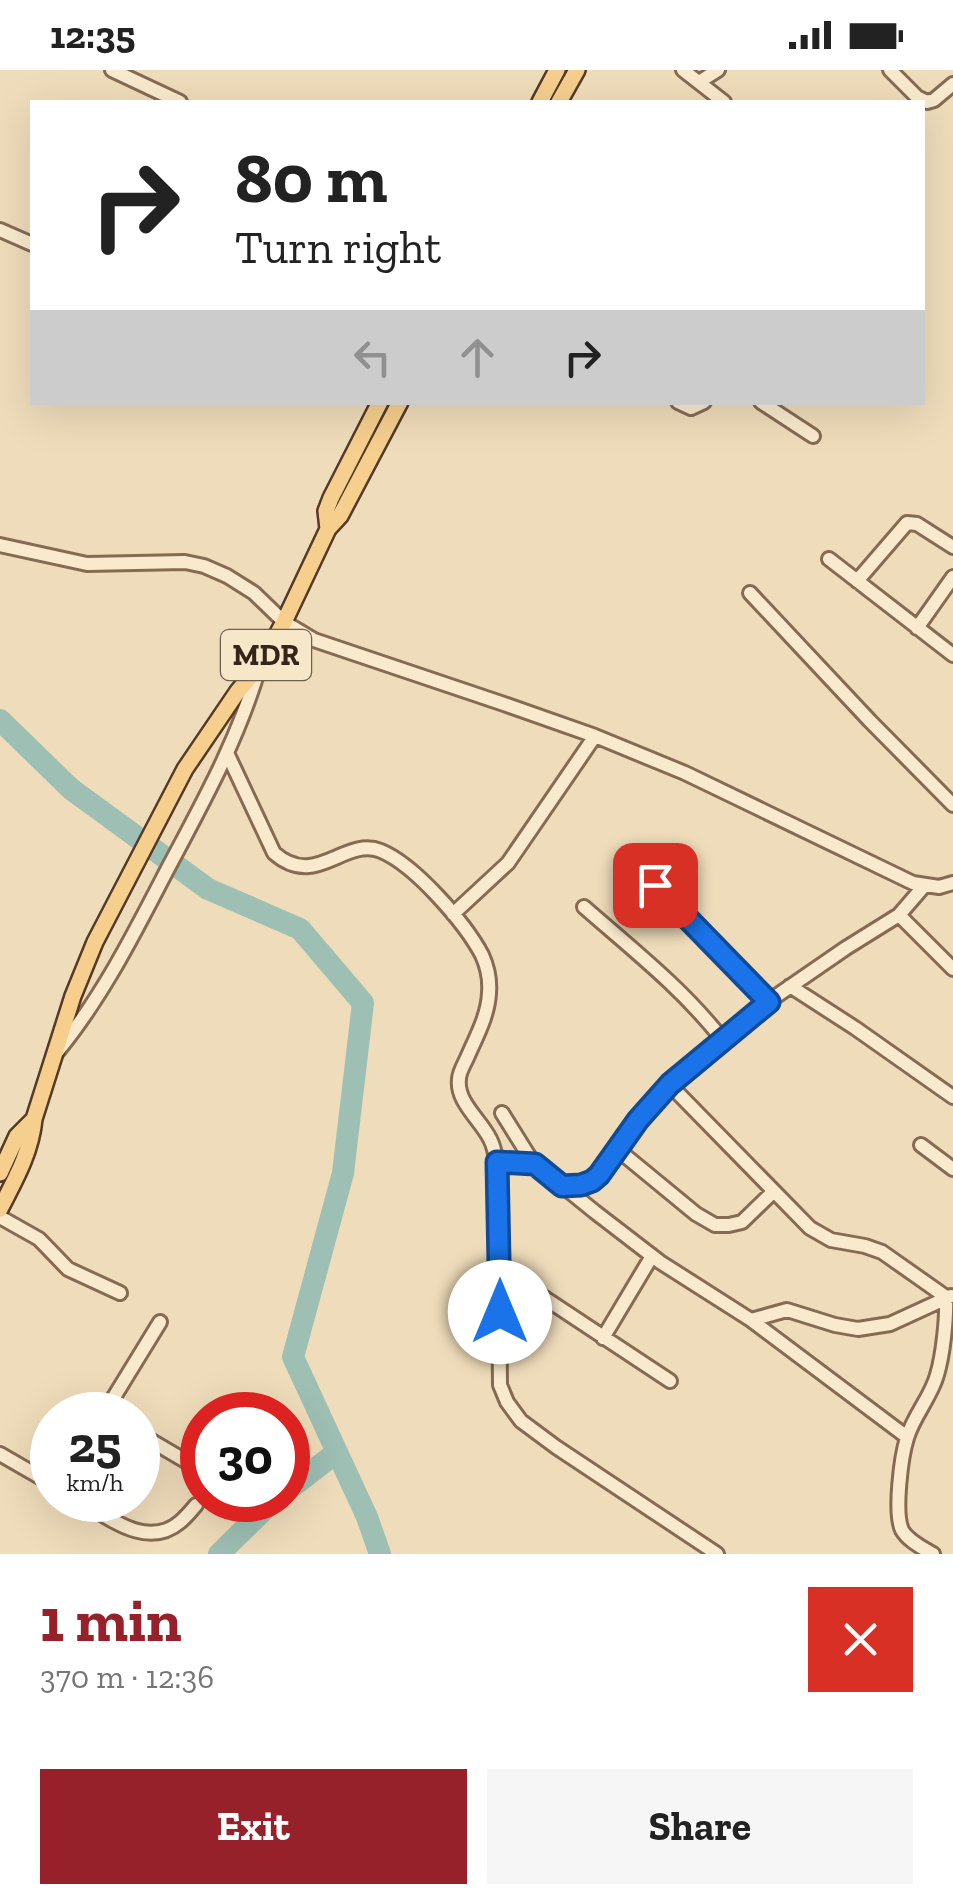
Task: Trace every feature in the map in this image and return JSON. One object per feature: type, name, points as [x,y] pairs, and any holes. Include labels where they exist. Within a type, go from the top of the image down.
[{"type":"main road","points":[[541,100],[557,70]]},
{"type":"main road","points":[[560,100],[576,70]]},
{"type":"main road","name":"MDR","points":[[0,1209],[32,1139],[34,1118],[72,996],[95,942],[185,768],[259,667],[328,529],[355,488],[379,405]]},
{"type":"main road","name":"MDR","points":[[328,529],[326,511],[339,480],[398,405]]},
{"type":"main road","name":"MDR","points":[[2,1164],[17,1136],[34,1118]]},
{"type":"street","points":[[112,70],[176,100]]},
{"type":"street","points":[[682,70],[722,100]]},
{"type":"street","points":[[699,82],[718,70]]},
{"type":"street","points":[[890,70],[921,100]]},
{"type":"street","points":[[925,101],[934,100],[953,84]]},
{"type":"street","points":[[0,230],[30,243]]},
{"type":"street","points":[[766,405],[814,436]]},
{"type":"street","points":[[857,580],[907,523],[917,524],[953,546]]},
{"type":"street","points":[[0,544],[87,564],[185,562],[204,566],[254,594],[284,622],[314,640],[594,736],[685,773],[913,883],[938,888],[953,883]]},
{"type":"street","points":[[830,559],[953,655]]},
{"type":"street","points":[[917,628],[953,577]]},
{"type":"street","points":[[750,593],[953,804]]},
{"type":"street","points":[[54,1057],[80,1024],[122,956],[228,755],[259,667]]},
{"type":"street","points":[[453,914],[508,862],[594,736]]},
{"type":"street","points":[[228,755],[274,853],[284,862],[312,866],[364,847],[381,851],[416,875],[453,914],[482,956],[490,990],[486,1013],[458,1080],[461,1097],[490,1137],[497,1162],[500,1384],[507,1402],[522,1421],[556,1448],[717,1554]]},
{"type":"street","points":[[655,885],[769,1002]]},
{"type":"street","points":[[562,1186],[592,1181],[670,1084],[790,986],[900,915],[924,886]]},
{"type":"street","points":[[584,908],[686,999],[722,1039]]},
{"type":"street","points":[[900,915],[953,969]]},
{"type":"street","points":[[790,986],[953,1097]]},
{"type":"street","points":[[670,1084],[810,1228],[832,1240],[882,1252],[949,1296]]},
{"type":"street","points":[[502,1113],[535,1164],[562,1186],[652,1256],[750,1320],[907,1437]]},
{"type":"street","points":[[922,1145],[953,1169]]},
{"type":"street","points":[[617,1149],[714,1225],[742,1222],[773,1192]]},
{"type":"street","points":[[497,1162],[535,1164]]},
{"type":"street","points":[[0,1217],[39,1239],[68,1268],[120,1293]]},
{"type":"street","points":[[603,1338],[652,1256]]},
{"type":"street","points":[[499,1276],[524,1285],[670,1381]]},
{"type":"street","points":[[750,1320],[788,1310],[858,1329],[890,1324],[949,1296]]},
{"type":"street","points":[[933,1554],[907,1537],[898,1516],[907,1437],[938,1370],[949,1296]]},
{"type":"street","points":[[118,1392],[160,1322]]},
{"type":"street","points":[[0,1454],[30,1471]]},
{"type":"street","points":[[117,1522],[149,1534],[180,1522]]},
{"type":"waterway","points":[[0,720],[71,789],[208,889],[300,929],[363,1003],[343,1173],[293,1357],[367,1517],[380,1554]]},
{"type":"waterway","points":[[310,1473],[337,1452]]},
{"type":"waterway","points":[[219,1554],[252,1522]]},
{"type":"route","points":[[500,1312],[497,1162],[535,1164],[562,1186],[592,1181],[670,1084],[769,1002],[655,885]]}]
